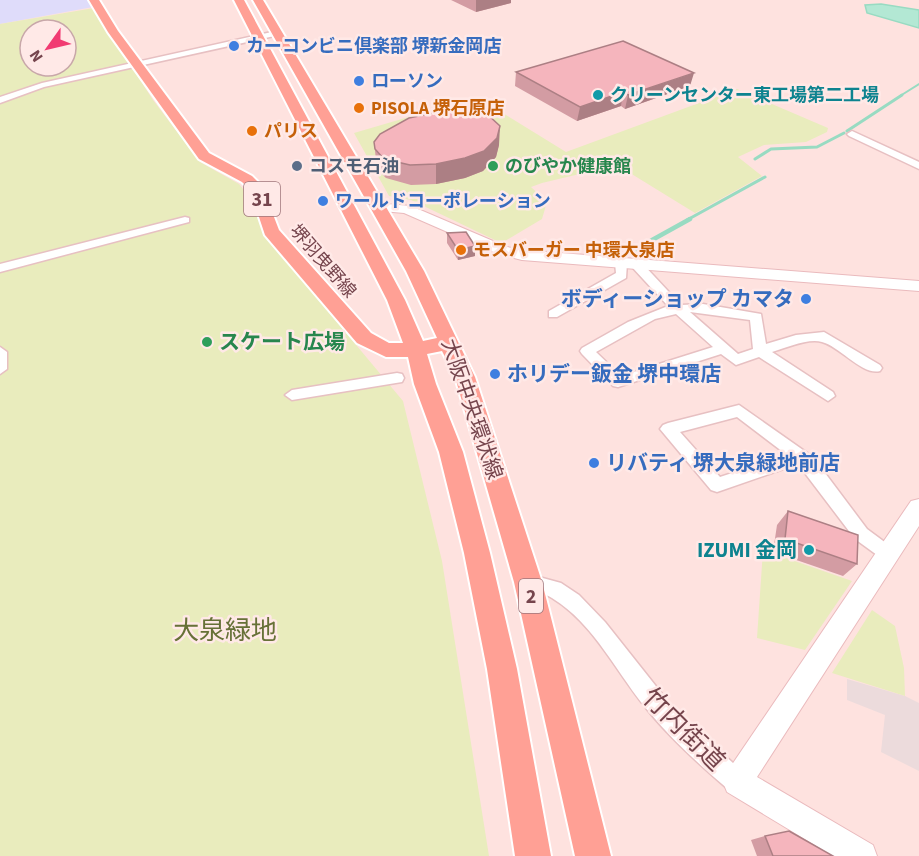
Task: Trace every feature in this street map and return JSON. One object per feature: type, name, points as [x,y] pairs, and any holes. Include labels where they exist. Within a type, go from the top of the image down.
[{"type":"main road","name":"堺羽曳野線","points":[[94,0],[113,32],[204,156],[247,179],[257,189],[272,231],[364,338],[373,346],[386,350],[416,350],[450,342]]},
{"type":"main road","name":"大阪中央環状線","points":[[239,0],[396,300],[416,350],[425,384],[451,452],[477,553],[502,669],[533,856]]},
{"type":"main road","name":"大阪中央環状線","points":[[258,0],[415,271],[465,377],[528,582],[593,856]]},
{"type":"street","points":[[0,100],[42,85],[276,33]]},
{"type":"street","points":[[852,134],[919,166]]},
{"type":"street","points":[[376,207],[405,209],[503,251],[522,255],[919,286]]},
{"type":"street","points":[[0,268],[185,220]]},
{"type":"street","points":[[629,264],[736,360],[796,340],[824,337],[875,368]]},
{"type":"street","points":[[553,314],[622,275],[629,264]]},
{"type":"street","points":[[722,349],[618,382],[587,351],[649,315],[676,307],[707,307],[756,317],[760,351],[828,396]]},
{"type":"street","points":[[0,352],[0,369]]},
{"type":"street","points":[[292,394],[397,378]]},
{"type":"street","points":[[800,457],[717,485],[668,429],[739,411],[800,457],[861,534],[888,555]]},
{"type":"street","points":[[737,782],[917,515]]},
{"type":"street","name":"竹内街道","points":[[528,582],[557,590],[584,609],[657,706],[688,740],[737,782],[862,856]]},
{"type":"shaded area","points":[[0,0],[88,0],[93,7],[33,18],[18,18],[18,21],[0,24]]},
{"type":"shaded area","points":[[881,4],[919,10],[919,28],[867,13],[865,5]]},
{"type":"shaded area","points":[[847,679],[905,696],[919,703],[919,771],[881,752],[885,715],[847,700]]},
{"type":"green space","name":"大泉緑地","points":[[94,8],[153,100],[200,162],[239,184],[253,201],[265,236],[403,401],[442,561],[489,856],[0,856],[0,24],[18,21],[18,78],[78,78],[78,18],[35,18]]},
{"type":"green space","name":"のびやか健康館","points":[[737,89],[828,128],[827,132],[806,142],[764,145],[738,157],[762,176],[695,213],[617,165],[542,183],[531,187],[547,202],[542,219],[505,241],[497,241],[411,200],[389,196],[354,133],[477,97],[566,152]]},
{"type":"green space","points":[[763,550],[852,581],[805,650],[757,638]]},
{"type":"green space","points":[[872,610],[895,626],[904,668],[905,696],[832,673]]},
{"type":"building","name":"クリーンセンター東工場第二工場","points":[[623,41],[694,73],[628,95],[623,92],[580,107],[516,72]]},
{"type":"building","points":[[443,111],[488,115],[500,126],[497,138],[484,151],[436,164],[410,165],[384,159],[375,149],[374,142],[380,134],[409,118]]},
{"type":"building","points":[[466,232],[475,246],[458,250],[447,233]]},
{"type":"building","points":[[788,511],[858,535],[857,564],[785,539]]},
{"type":"building","points":[[789,831],[833,856],[773,856],[765,836]]},
{"type":"waterway","points":[[900,96],[919,84]]},
{"type":"waterway","points":[[847,131],[902,95]]},
{"type":"waterway","points":[[755,159],[771,149],[817,147],[844,133]]},
{"type":"waterway","points":[[687,220],[765,177]]},
{"type":"waterway","points":[[625,255],[690,219]]},
{"type":"place","name":"カーコンビニ倶楽部 堺新金岡店","points":[[234,46]]},
{"type":"place","name":"ローソン","points":[[359,81]]},
{"type":"place","name":"クリーンセンター東工場第二工場","points":[[598,95]]},
{"type":"place","name":"PISOLA 堺石原店","points":[[359,108]]},
{"type":"place","name":"パリス","points":[[252,131]]},
{"type":"place","name":"コスモ石油","points":[[297,166]]},
{"type":"place","name":"のびやか健康館","points":[[493,166]]},
{"type":"place","name":"ワールドコーポレーション","points":[[323,201]]},
{"type":"place","name":"モスバーガー 中環大泉店","points":[[461,250]]},
{"type":"place","name":"ボディーショップ カマタ","points":[[806,299]]},
{"type":"place","name":"スケート広場","points":[[207,342]]},
{"type":"place","name":"ホリデー鈑金 堺中環店","points":[[495,374]]},
{"type":"place","name":"リバティ 堺大泉緑地前店","points":[[594,463]]},
{"type":"place","name":"IZUMI 金岡","points":[[809,550]]}]
